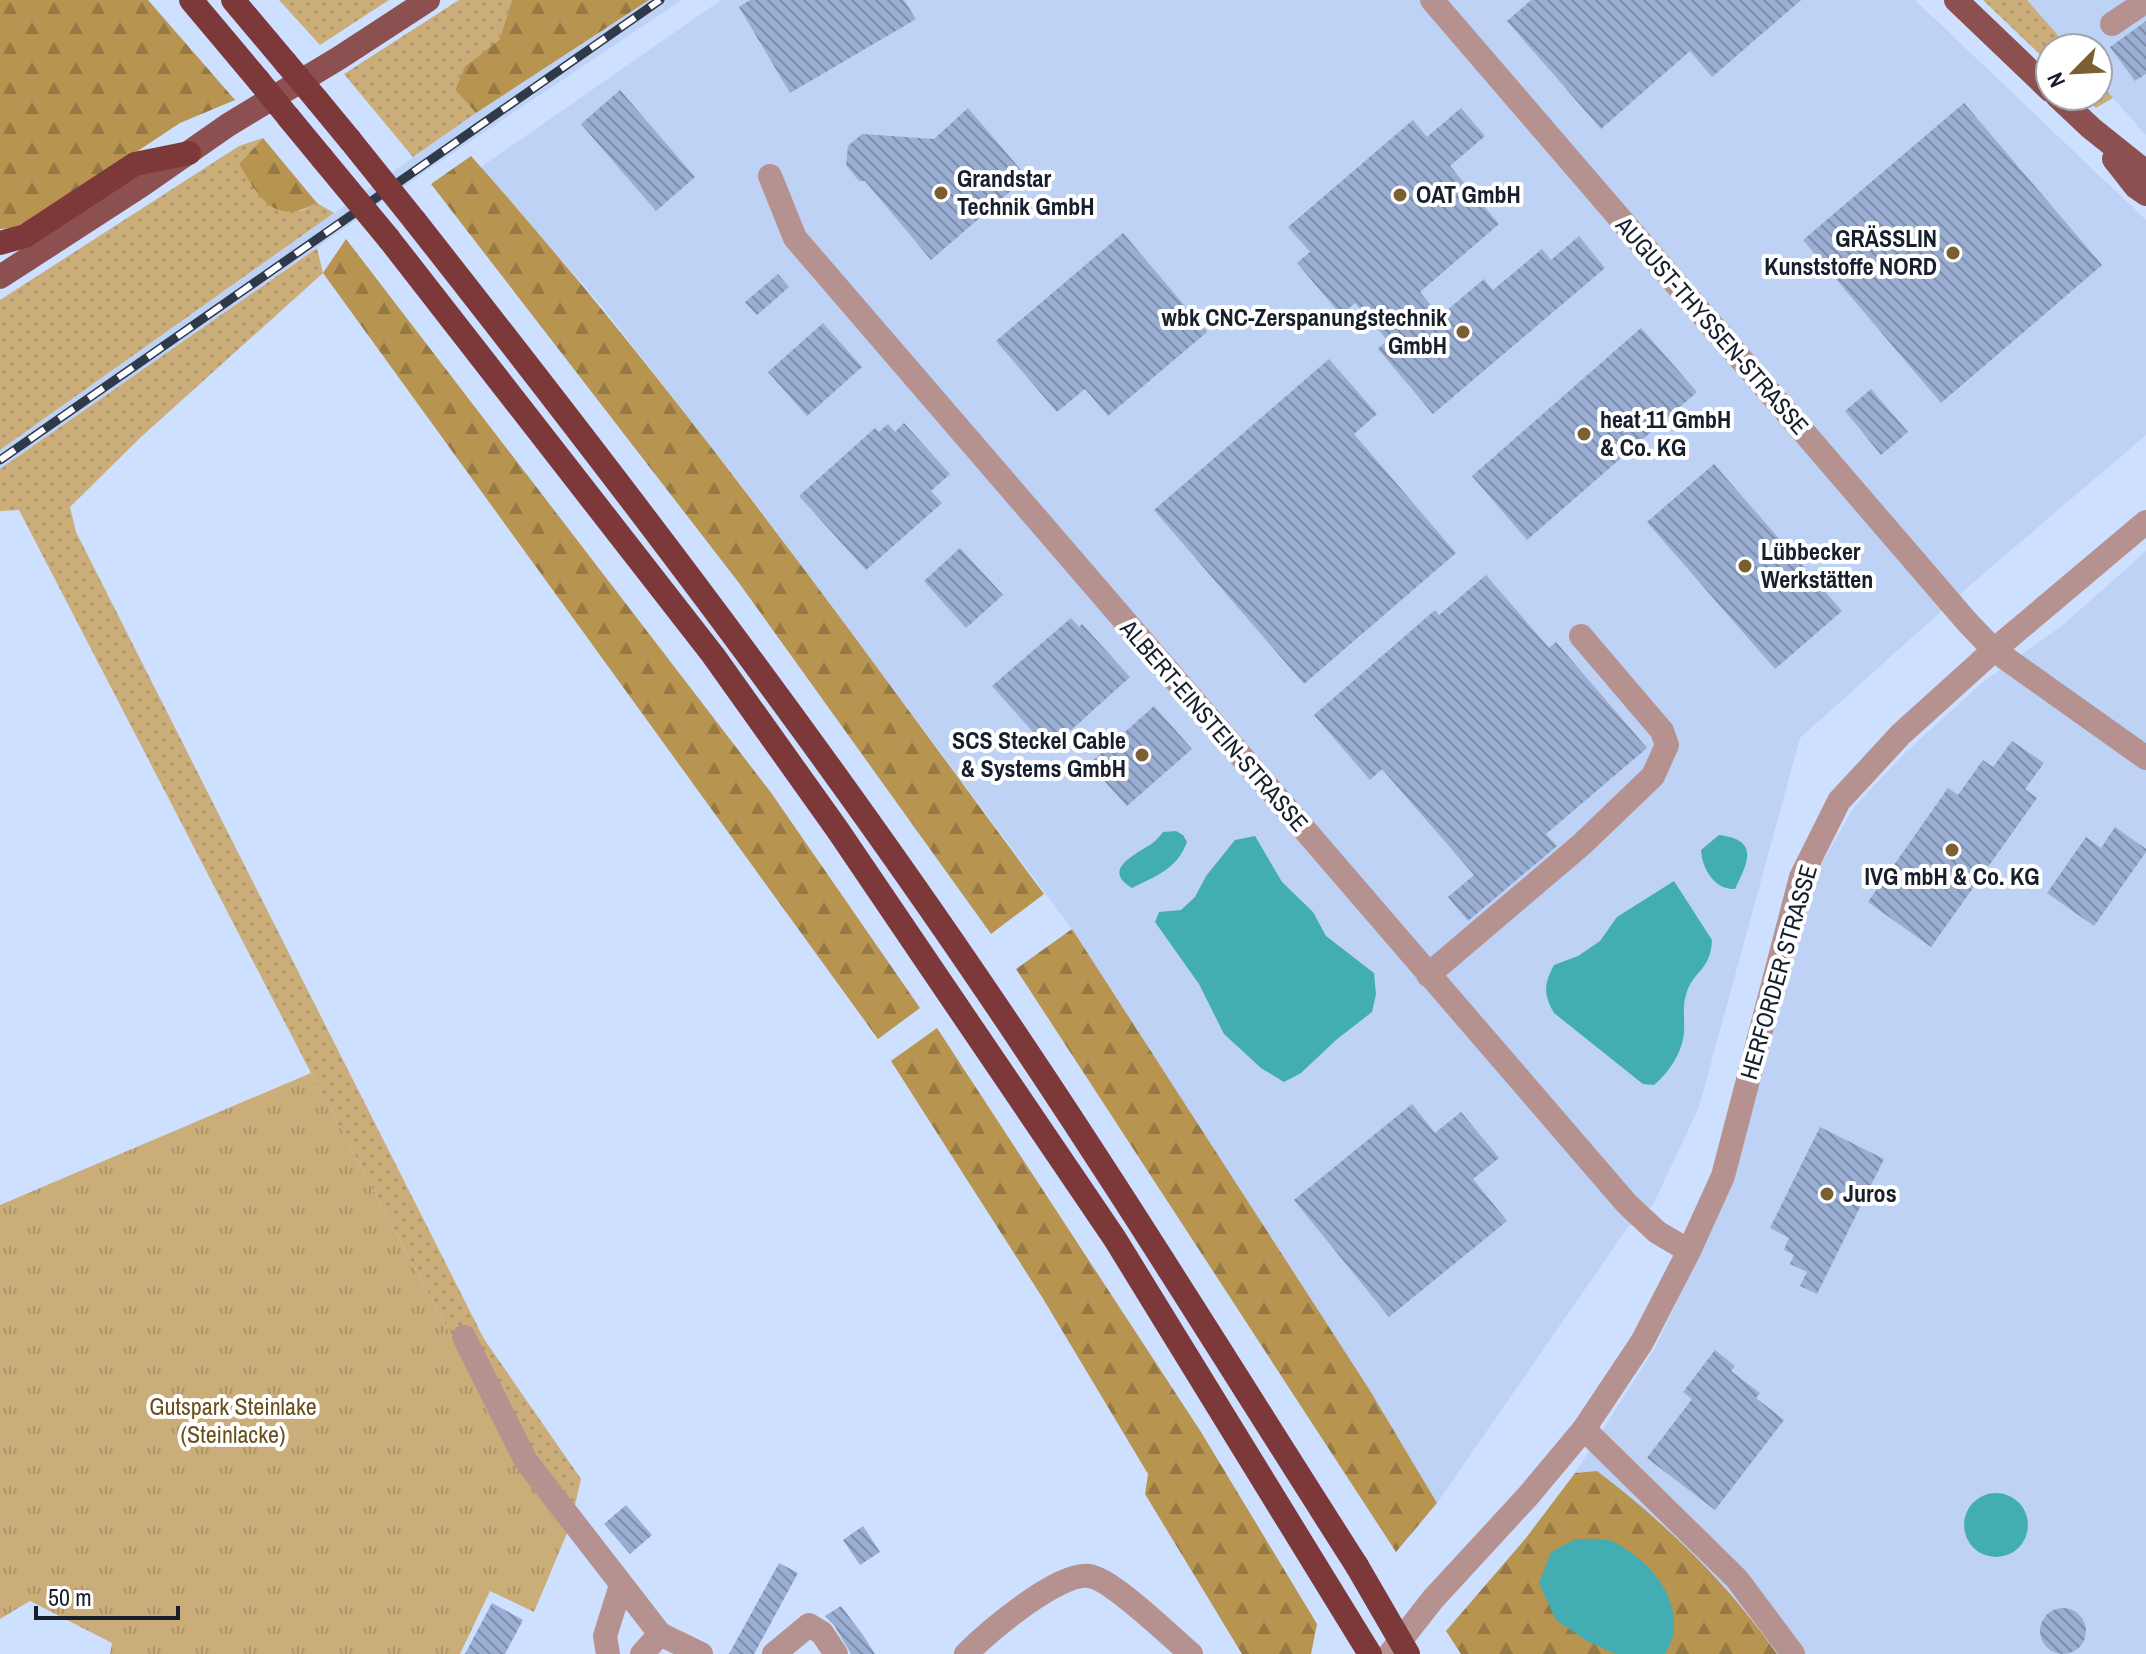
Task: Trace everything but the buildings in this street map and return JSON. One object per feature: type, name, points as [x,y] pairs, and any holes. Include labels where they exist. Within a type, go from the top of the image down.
[{"type":"highway","points":[[191,0],[389,239],[713,655],[837,829],[1115,1239],[1370,1654]]},
{"type":"highway","points":[[233,0],[350,140],[596,451],[847,790],[989,994],[1138,1219],[1357,1566],[1408,1654]]},
{"type":"highway","points":[[245,0],[255,26]]},
{"type":"highway","points":[[0,243],[25,236],[135,164],[189,153]]},
{"type":"main road","points":[[0,277],[228,125],[428,0]]},
{"type":"main road","points":[[1956,0],[2034,75]]},
{"type":"main road","points":[[2074,112],[2146,172]]},
{"type":"main road","points":[[2091,128],[2136,187],[2146,194]]},
{"type":"street","name":"AUGUST-THYSSEN-STRASSE","points":[[1432,0],[1994,650],[2146,758]]},
{"type":"street","points":[[2112,24],[2146,1]]},
{"type":"street","name":"ALBERT-EINSTEIN-STRASSE","points":[[770,176],[795,238],[1627,1204],[1657,1232],[1689,1251]]},
{"type":"street","name":"HERFORDER STRASSE","points":[[1390,1654],[1433,1599],[1528,1496],[1584,1429],[1642,1342],[1723,1176],[1801,877],[1839,801],[1901,734],[1994,650],[2146,522]]},
{"type":"street","points":[[1428,975],[1581,845],[1653,776],[1663,758],[1667,745],[1662,731],[1581,636]]},
{"type":"street","points":[[464,1337],[526,1461],[660,1634],[701,1654]]},
{"type":"street","points":[[1584,1429],[1737,1579],[1793,1654]]},
{"type":"street","points":[[966,1654],[1016,1612],[1065,1578],[1090,1575],[1109,1585],[1191,1654]]},
{"type":"street","points":[[608,1654],[605,1636],[621,1585]]},
{"type":"street","points":[[774,1654],[809,1625],[822,1633],[836,1654]]},
{"type":"street","points":[[642,1654],[660,1634]]},
{"type":"shaded area","points":[[649,0],[682,0],[432,167],[0,469],[0,450],[476,113]]},
{"type":"shaded area","points":[[721,0],[1915,0],[2146,220],[2146,435],[1975,581],[1800,738],[1699,1107],[1653,1205],[1628,1227],[1437,1503],[1369,1389],[1072,929],[749,495],[601,305],[481,167]]},
{"type":"shaded area","points":[[2027,0],[2146,0],[2146,135],[2114,99],[2114,32],[2055,32]]},
{"type":"shaded area","points":[[2146,551],[2146,1654],[1777,1654],[1752,1618],[1597,1471],[1575,1473],[1655,1348],[1721,1209],[1810,884],[1854,807],[1907,751],[1983,682],[2063,625]]},
{"type":"shaded area","points":[[1176,831],[1187,842],[1172,865],[1132,888],[1123,881],[1120,869],[1123,864],[1163,832]]},
{"type":"shaded area","points":[[1719,835],[1741,842],[1746,847],[1744,870],[1735,889],[1715,882],[1704,864],[1701,850]]},
{"type":"shaded area","points":[[1255,836],[1282,882],[1313,912],[1326,936],[1374,973],[1376,994],[1372,1012],[1301,1073],[1284,1082],[1261,1068],[1224,1034],[1199,984],[1155,922],[1159,912],[1181,910],[1195,897],[1206,876],[1235,840]]},
{"type":"shaded area","points":[[1674,881],[1712,940],[1711,950],[1686,995],[1683,1039],[1678,1054],[1660,1080],[1654,1085],[1643,1084],[1554,1013],[1548,1000],[1547,984],[1554,965],[1578,956],[1600,941],[1617,917]]},
{"type":"shaded area","points":[[1996,1493],[2014,1499],[2022,1507],[2028,1525],[2022,1543],[2014,1551],[1996,1557],[1978,1551],[1970,1543],[1964,1525],[1970,1507],[1978,1499]]},
{"type":"shaded area","points":[[1576,1539],[1613,1542],[1642,1561],[1652,1572],[1673,1611],[1672,1640],[1665,1654],[1616,1654],[1587,1641],[1556,1620],[1539,1583],[1551,1552]]},
{"type":"green space","points":[[0,0],[148,0],[235,100],[180,123],[41,215],[13,228],[0,229]]},
{"type":"green space","points":[[279,0],[389,0],[320,45]]},
{"type":"green space","points":[[459,0],[512,0],[499,40],[465,66],[455,90],[476,113],[413,157],[344,74]]},
{"type":"green space","points":[[512,0],[649,0],[476,113],[455,90],[465,66],[499,40]]},
{"type":"green space","points":[[1983,0],[2027,0],[2055,32],[2034,32],[2034,49]]},
{"type":"green space","points":[[263,138],[239,164],[301,211],[317,203],[334,213],[0,450],[0,300],[239,146]]},
{"type":"green space","points":[[263,138],[317,203],[290,212],[279,210],[262,198],[239,164]]},
{"type":"green space","points":[[471,156],[622,334],[694,425],[836,611],[1044,894],[991,934],[739,583],[431,184]]},
{"type":"green space","points":[[346,239],[772,794],[920,1008],[878,1039],[323,273]]},
{"type":"green space","points":[[317,248],[323,273],[141,437],[70,507],[76,532],[484,1339],[581,1479],[570,1526],[517,1460],[311,1073],[19,510],[0,511],[0,469]]},
{"type":"green space","points":[[1072,929],[1369,1389],[1437,1503],[1396,1552],[1016,969]]},
{"type":"green space","points":[[937,1028],[1201,1432],[1317,1624],[1311,1654],[1242,1654],[1145,1494],[1148,1474],[1042,1297],[891,1061]]},
{"type":"green space","name":"Gutspark Steinlake (Steinlacke)","points":[[311,1073],[517,1460],[570,1526],[534,1612],[490,1591],[460,1654],[110,1654],[112,1643],[30,1601],[0,1619],[0,1205]]},
{"type":"green space","points":[[1597,1471],[1647,1511],[1694,1555],[1738,1603],[1777,1654],[1461,1654],[1446,1631],[1526,1538],[1575,1473]]},
{"type":"railway","points":[[0,460],[660,0]]},
{"type":"place","name":"Grandstar Technik GmbH","points":[[941,193]]},
{"type":"place","name":"OAT GmbH","points":[[1400,195]]},
{"type":"place","name":"GRÄSSLIN Kunststoffe NORD","points":[[1953,253]]},
{"type":"place","name":"wbk CNC-Zerspanungstechnik GmbH","points":[[1463,332]]},
{"type":"place","name":"heat 11 GmbH & Co. KG","points":[[1584,434]]},
{"type":"place","name":"Lübbecker Werkstätten","points":[[1745,566]]},
{"type":"place","name":"SCS Steckel Cable & Systems GmbH","points":[[1142,755]]},
{"type":"place","name":"IVG mbH & Co. KG","points":[[1952,850]]},
{"type":"place","name":"Juros","points":[[1827,1194]]}]
